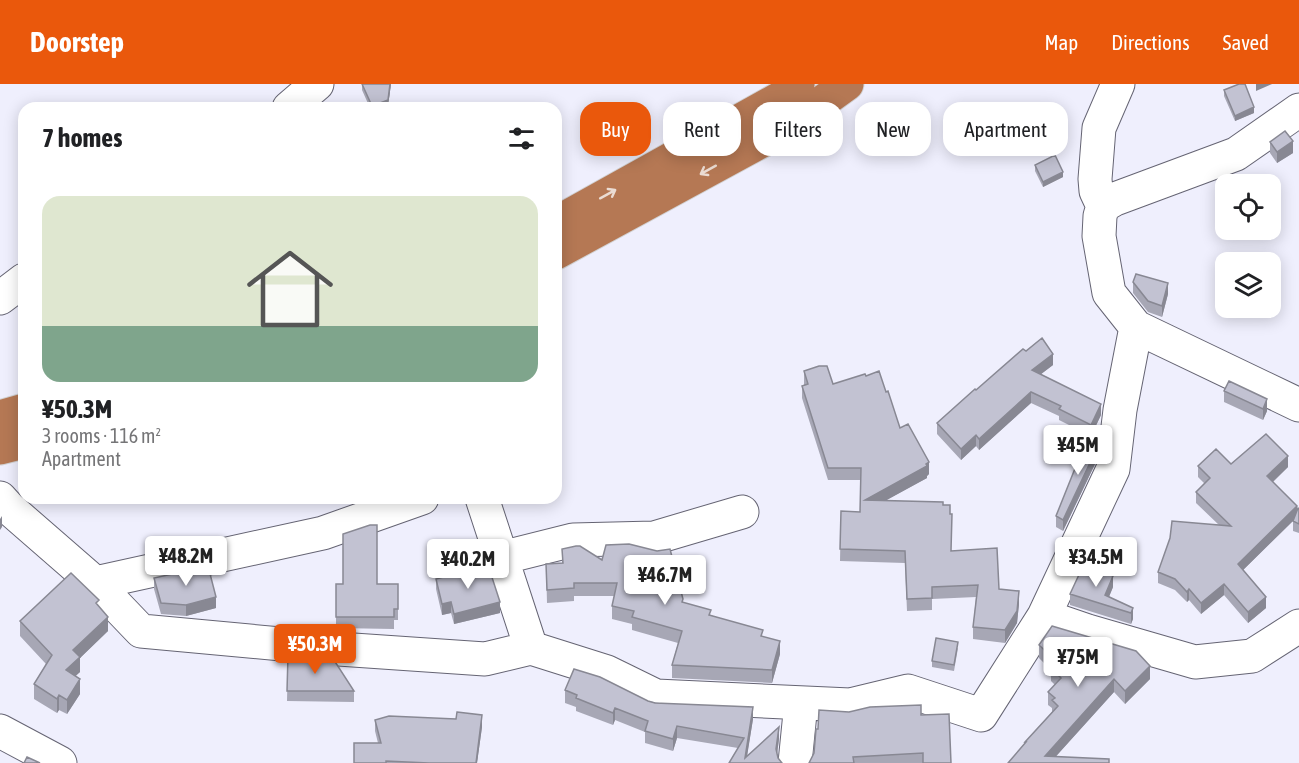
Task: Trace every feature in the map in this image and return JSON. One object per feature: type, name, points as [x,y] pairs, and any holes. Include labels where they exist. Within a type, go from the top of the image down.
[{"type":"highway","points":[[562,220],[780,98],[798,84]]},
{"type":"highway","points":[[562,250],[786,128],[847,84]]},
{"type":"highway","points":[[0,417],[18,412]]},
{"type":"highway","points":[[0,448],[18,444]]},
{"type":"street","points":[[296,102],[317,84]]},
{"type":"street","points":[[1118,84],[1099,128],[1095,179],[1096,191],[1103,206],[1099,236],[1109,293],[1136,327],[1299,405]]},
{"type":"street","points":[[1103,206],[1115,199],[1236,154],[1299,110]]},
{"type":"street","points":[[0,298],[18,284]]},
{"type":"street","points":[[0,498],[95,583],[141,631],[324,648],[485,659],[531,648],[607,672],[656,696],[850,705],[908,690],[981,715],[1044,616],[1113,469],[1120,410],[1136,327]]},
{"type":"street","points":[[95,583],[323,533],[405,504]]},
{"type":"street","points":[[484,504],[531,648]]},
{"type":"street","points":[[501,558],[573,540],[654,538],[742,512]]},
{"type":"street","points":[[1044,616],[1195,662],[1252,656],[1299,626]]},
{"type":"street","points":[[795,763],[801,703]]},
{"type":"street","points":[[0,731],[60,763]]},
{"type":"building","points":[[362,84],[390,84],[388,100],[370,102]]},
{"type":"building","points":[[1245,84],[1254,107],[1235,116],[1224,90]]},
{"type":"building","points":[[1285,131],[1293,141],[1277,152],[1270,142]]},
{"type":"building","points":[[1055,156],[1063,172],[1043,182],[1035,165]]},
{"type":"building","points":[[1136,274],[1168,283],[1162,306],[1148,301],[1133,282]]},
{"type":"building","points":[[1042,338],[1053,354],[1032,370],[1101,404],[1091,425],[1059,409],[1061,406],[1031,392],[979,439],[976,435],[961,449],[937,423],[1023,349],[1026,351]]},
{"type":"building","points":[[827,366],[833,384],[879,371],[900,428],[908,424],[929,462],[927,466],[865,500],[943,502],[943,505],[950,505],[950,514],[952,514],[951,551],[997,548],[999,589],[1019,591],[1017,611],[1005,630],[973,627],[978,585],[932,587],[932,598],[907,599],[905,551],[840,549],[841,511],[860,512],[861,468],[828,468],[802,386],[808,384],[804,371]]},
{"type":"building","points":[[1229,381],[1267,399],[1263,409],[1224,391]]},
{"type":"building","points":[[1266,434],[1288,456],[1267,476],[1297,506],[1238,564],[1266,597],[1248,612],[1224,584],[1201,603],[1189,589],[1187,592],[1175,579],[1158,572],[1170,538],[1172,521],[1231,526],[1196,492],[1210,478],[1198,466],[1216,449],[1231,464]]},
{"type":"building","points":[[1088,436],[1096,440],[1095,452],[1063,520],[1056,516]]},
{"type":"building","points":[[1299,509],[1299,524],[1293,521]]},
{"type":"building","points":[[377,525],[377,584],[398,584],[398,609],[394,609],[394,617],[336,617],[336,584],[343,584],[343,534]]},
{"type":"building","points":[[629,544],[657,551],[670,549],[682,602],[711,610],[709,615],[763,630],[761,636],[780,641],[772,670],[672,665],[682,631],[632,617],[634,611],[612,606],[617,583],[574,583],[574,588],[547,590],[546,564],[563,563],[562,549],[580,546],[602,560],[606,545]]},
{"type":"building","points":[[1084,564],[1113,576],[1105,595],[1133,608],[1131,613],[1070,594]]},
{"type":"building","points":[[488,565],[500,602],[454,614],[451,602],[442,604],[436,579]]},
{"type":"building","points":[[208,566],[216,597],[186,605],[161,603],[154,578]]},
{"type":"building","points":[[71,573],[99,600],[96,603],[108,617],[73,650],[80,657],[66,670],[80,679],[67,700],[59,695],[57,699],[34,684],[52,655],[20,621]]},
{"type":"building","points":[[1052,626],[1136,651],[1150,666],[1125,691],[1114,679],[1045,756],[1109,759],[1109,763],[1008,763],[1058,706],[1052,700],[1055,698],[1048,692],[1061,678],[1051,668],[1057,662],[1039,645]]},
{"type":"building","points":[[936,638],[958,642],[954,665],[932,661]]},
{"type":"building","points":[[288,655],[332,657],[354,691],[287,691]]},
{"type":"building","points":[[574,669],[600,677],[655,703],[753,707],[745,758],[779,727],[776,749],[782,763],[729,763],[744,738],[677,726],[673,739],[645,731],[648,721],[615,708],[613,713],[576,698],[577,695],[565,690]]},
{"type":"building","points":[[921,705],[921,715],[949,714],[951,763],[923,763],[923,753],[853,757],[854,763],[809,763],[814,753],[819,710],[849,712],[870,707]]},
{"type":"building","points":[[457,712],[482,715],[476,763],[386,761],[386,763],[354,763],[354,743],[381,743],[375,720],[389,716],[456,719]]},
{"type":"building","points":[[27,757],[40,763],[24,763]]}]
